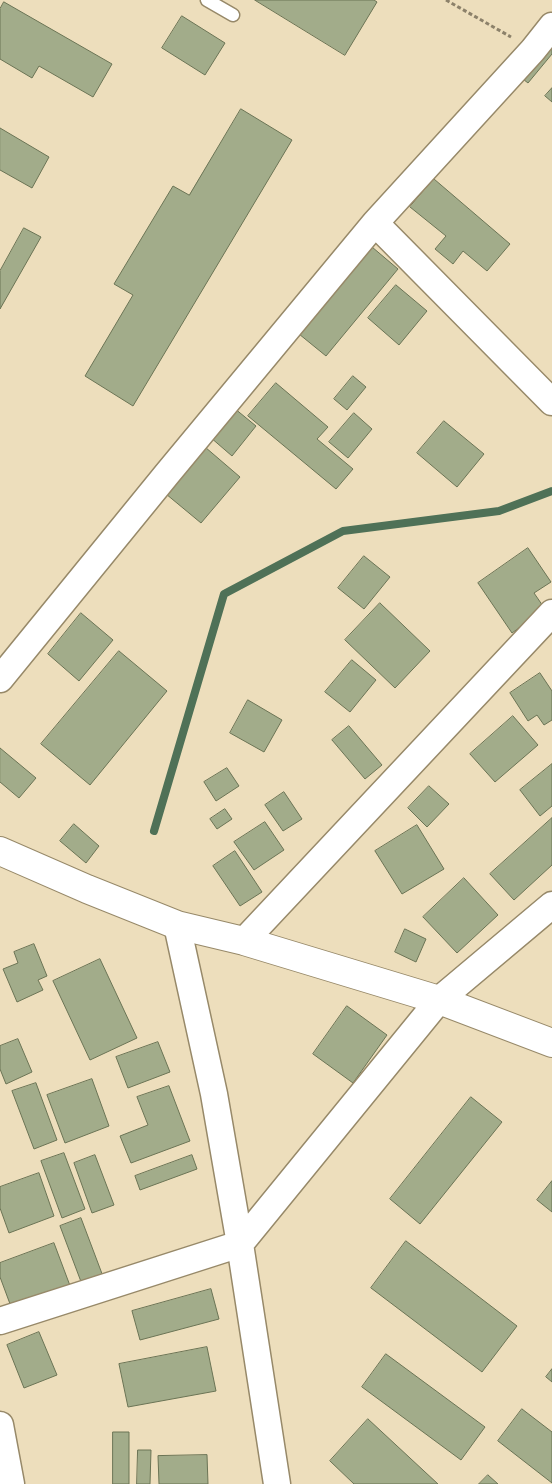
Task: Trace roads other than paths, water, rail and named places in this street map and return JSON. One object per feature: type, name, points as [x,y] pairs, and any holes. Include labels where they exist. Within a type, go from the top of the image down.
[{"type":"street","points":[[0,679],[166,474],[375,223],[533,50],[552,26]]},
{"type":"street","points":[[375,223],[552,402]]},
{"type":"street","points":[[244,941],[552,613]]},
{"type":"street","points":[[0,851],[176,925],[244,941],[439,1000],[552,1043]]},
{"type":"street","points":[[0,1321],[240,1244],[439,1000],[552,905]]},
{"type":"street","points":[[176,925],[214,1094],[240,1244],[277,1484]]},
{"type":"street","points":[[0,1425],[11,1484]]},
{"type":"lane","points":[[207,0],[233,15]]},
{"type":"waterway","points":[[154,831],[224,594],[343,531],[499,511],[552,491]]}]
